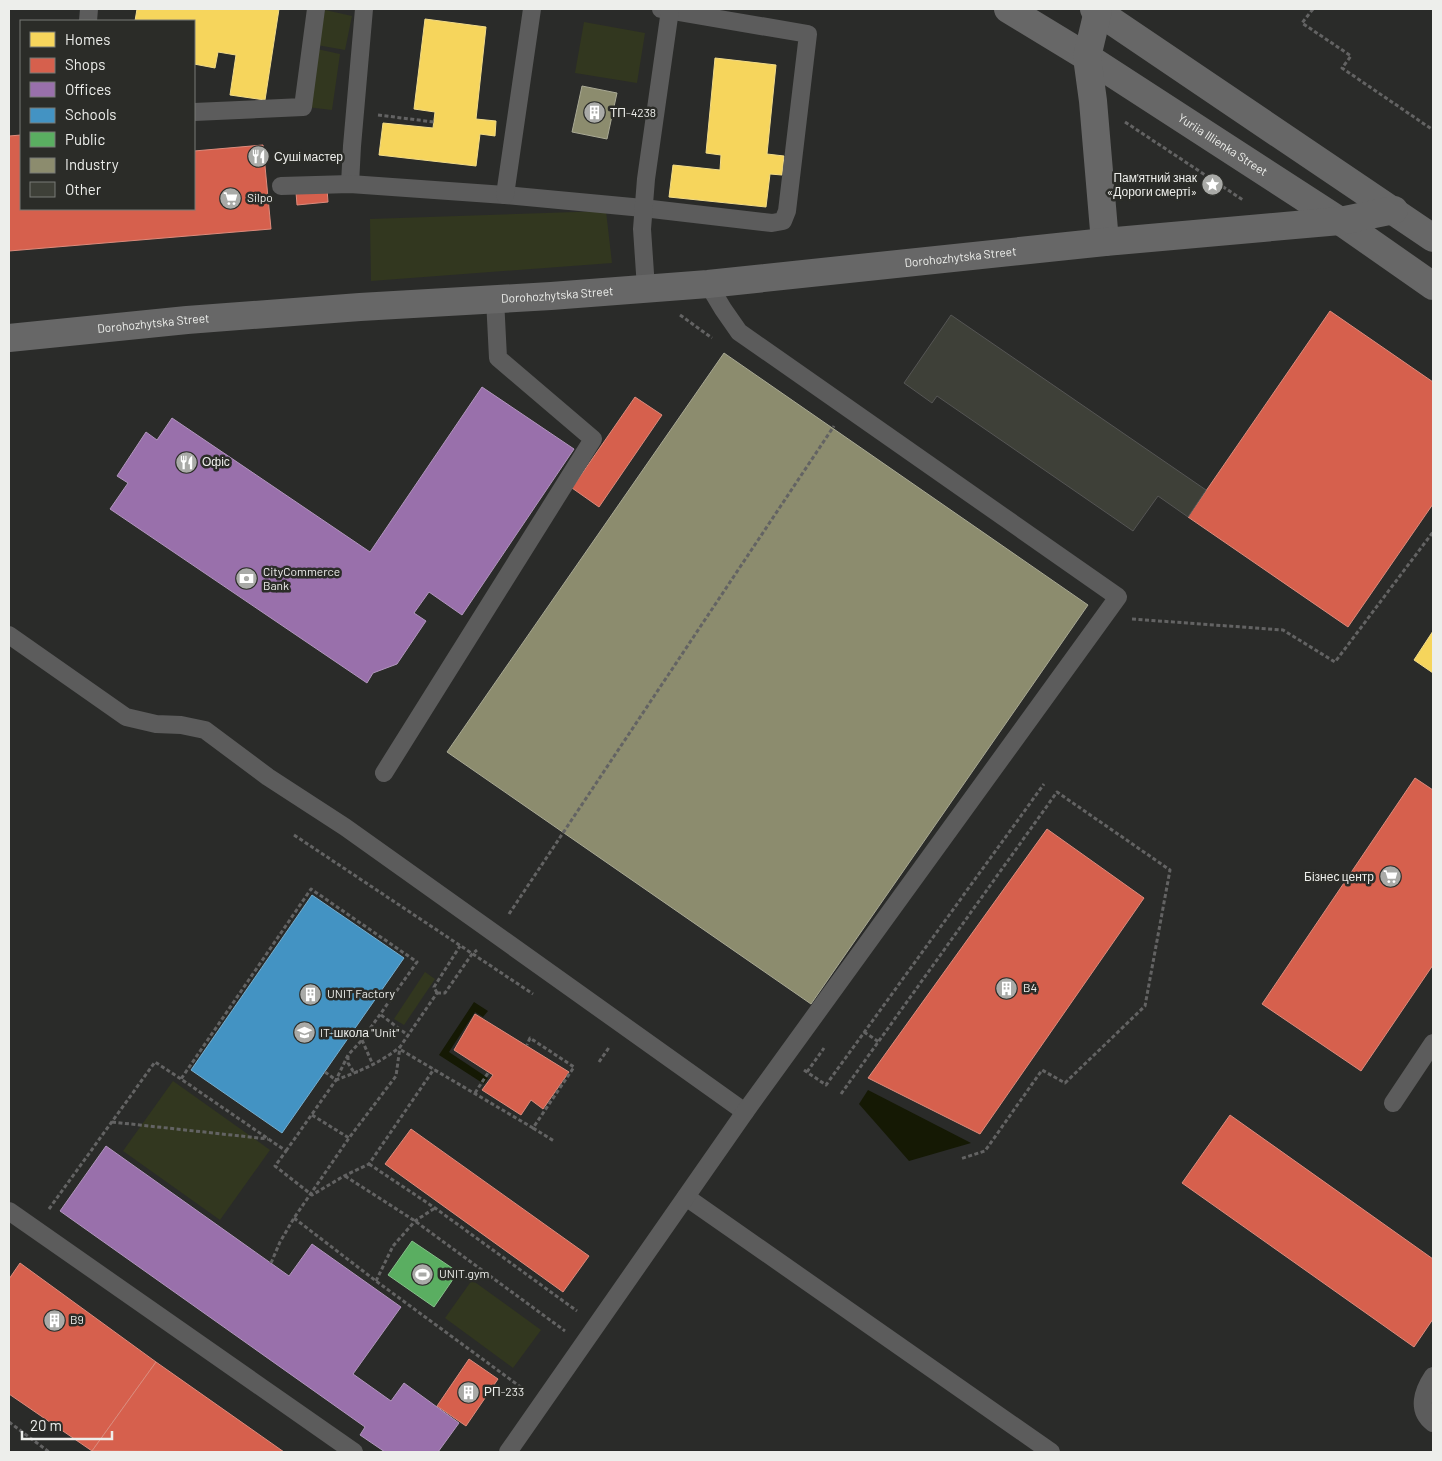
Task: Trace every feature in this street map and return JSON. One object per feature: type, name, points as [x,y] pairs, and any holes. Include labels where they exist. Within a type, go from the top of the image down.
[{"type":"street","name":"Yuriia Illienka Street","points":[[1008,9],[1086,57],[1340,221],[1433,286]]},
{"type":"street","points":[[1105,242],[1093,101],[1086,57],[1096,10],[1433,238]]},
{"type":"street","name":"Dorohozhytska Street","points":[[9,338],[360,307],[708,284],[1105,242],[1340,221],[1394,210]]},
{"type":"lane","points":[[195,112],[303,107],[316,9]]},
{"type":"lane","points":[[350,184],[364,9]]},
{"type":"lane","points":[[505,196],[532,9]]},
{"type":"lane","points":[[281,186],[350,184],[643,208],[772,223],[783,221],[787,211],[808,34],[666,10],[643,208],[642,229],[646,288]]},
{"type":"lane","points":[[508,1452],[745,1112],[1118,597],[739,332],[708,284]]},
{"type":"lane","points":[[384,773],[593,439],[498,358],[495,299]]},
{"type":"lane","points":[[9,635],[126,717],[156,724],[181,725],[205,730],[268,777],[345,827],[745,1112]]},
{"type":"lane","points":[[1392,1103],[1433,1043]]},
{"type":"lane","points":[[686,1197],[1052,1452]]},
{"type":"lane","points":[[9,1210],[354,1452]]},
{"type":"lane","points":[[1433,1376],[1422,1394],[1423,1408],[1433,1423]]},
{"type":"path","points":[[1313,9],[1302,23],[1351,56],[1342,68],[1433,130]]},
{"type":"path","points":[[1093,101],[1250,205]]},
{"type":"path","points":[[355,112],[434,122]]},
{"type":"path","points":[[677,313],[713,338]]},
{"type":"path","points":[[437,993],[445,993],[472,954],[496,934],[834,426],[827,421]]},
{"type":"path","points":[[1110,610],[1130,619],[1283,630],[1335,662],[1433,532]]},
{"type":"path","points":[[785,1057],[826,1085],[1044,784]]},
{"type":"path","points":[[841,1094],[1057,792],[1170,870],[1145,1006],[1066,1083],[1042,1070],[985,1151],[960,1159]]},
{"type":"path","points":[[294,835],[537,996]]},
{"type":"path","points":[[180,1079],[311,889],[418,962],[381,1015],[348,1055],[336,1080],[275,1166],[312,1195]]},
{"type":"path","points":[[437,993],[434,987],[460,946]]},
{"type":"path","points":[[336,1080],[381,1062],[400,1048],[437,993]]},
{"type":"path","points":[[381,1015],[408,1036]]},
{"type":"path","points":[[864,1032],[879,1042]]},
{"type":"path","points":[[527,1045],[530,1038],[574,1067],[533,1128]]},
{"type":"path","points":[[599,1062],[611,1045],[603,1039]]},
{"type":"path","points":[[362,1040],[374,1065]]},
{"type":"path","points":[[400,1048],[554,1141]]},
{"type":"path","points":[[271,1263],[280,1242],[294,1218],[396,1076],[400,1048]]},
{"type":"path","points":[[348,1055],[348,1063],[353,1071],[358,1072]]},
{"type":"path","points":[[35,1228],[155,1062],[286,1151]]},
{"type":"path","points":[[312,1195],[369,1164],[434,1069]]},
{"type":"path","points":[[325,1072],[336,1080]]},
{"type":"path","points":[[475,1092],[487,1074]]},
{"type":"path","points":[[312,1115],[350,1138]]},
{"type":"path","points":[[112,1122],[269,1139]]},
{"type":"path","points":[[344,1176],[415,1221],[566,1332],[574,1336],[592,1332],[585,1316],[435,1208],[369,1164]]},
{"type":"path","points":[[376,1281],[393,1246],[415,1221],[435,1208]]},
{"type":"path","points":[[294,1218],[526,1391]]},
{"type":"path","points":[[9,1422],[49,1452]]},
{"type":"shaded area","points":[[325,10],[352,16],[345,50],[317,45]]},
{"type":"shaded area","points":[[584,22],[645,33],[637,83],[575,73]]},
{"type":"shaded area","points":[[317,49],[340,54],[332,110],[307,107]]},
{"type":"shaded area","points":[[606,211],[612,263],[371,281],[370,219]]},
{"type":"shaded area","points":[[425,972],[435,979],[404,1025],[394,1019]]},
{"type":"shaded area","points":[[474,1002],[488,1011],[483,1017],[475,1012],[449,1052],[488,1078],[484,1084],[439,1055]]},
{"type":"shaded area","points":[[173,1081],[270,1150],[220,1220],[123,1151]]},
{"type":"shaded area","points":[[868,1090],[971,1143],[909,1161],[859,1104]]},
{"type":"shaded area","points":[[472,1280],[541,1330],[513,1368],[445,1318]]},
{"type":"building: Homes","points":[[137,9],[279,9],[265,100],[230,95],[236,55],[218,52],[215,68],[195,64],[195,20],[135,20]]},
{"type":"building: Homes","points":[[425,19],[486,27],[476,119],[496,121],[495,136],[480,134],[476,166],[379,155],[383,123],[433,128],[435,112],[414,109]]},
{"type":"building: Homes","points":[[715,58],[776,65],[767,154],[784,156],[782,175],[770,174],[766,207],[669,197],[673,165],[720,170],[721,155],[706,153]]},
{"type":"building: Homes","points":[[1433,631],[1433,673],[1414,660]]},
{"type":"building: Shops","name":"Silpo","points":[[20,135],[20,210],[195,210],[195,151],[263,145],[271,229],[9,251],[9,136]]},
{"type":"building: Shops","points":[[327,189],[328,202],[297,205],[296,192]]},
{"type":"building: Shops","points":[[1330,311],[1433,382],[1433,504],[1348,627],[1188,517]]},
{"type":"building: Shops","points":[[635,397],[662,415],[599,507],[572,488]]},
{"type":"building: Shops","name":"Бізнес центр","points":[[1415,778],[1433,790],[1433,965],[1361,1071],[1262,1004]]},
{"type":"building: Shops","name":"B4","points":[[1047,829],[1144,898],[980,1134],[868,1078]]},
{"type":"building: Shops","points":[[475,1014],[569,1072],[543,1109],[531,1100],[521,1115],[482,1090],[493,1075],[454,1050]]},
{"type":"building: Shops","points":[[1230,1115],[1433,1259],[1433,1319],[1414,1347],[1182,1183]]},
{"type":"building: Shops","points":[[411,1129],[589,1256],[563,1292],[385,1164]]},
{"type":"building: Shops","name":"B9","points":[[20,1263],[156,1362],[92,1451],[9,1394],[9,1279]]},
{"type":"building: Shops","name":"РП-233","points":[[469,1359],[498,1379],[466,1426],[437,1406]]},
{"type":"building: Shops","points":[[156,1362],[284,1452],[92,1451]]},
{"type":"building: Offices","points":[[482,387],[574,449],[462,615],[429,592],[414,613],[426,621],[397,664],[373,673],[367,683],[110,509],[128,483],[117,476],[146,432],[157,440],[172,418],[370,552]]},
{"type":"building: Offices","points":[[106,1146],[289,1276],[312,1244],[401,1307],[353,1374],[391,1401],[404,1383],[459,1423],[438,1452],[385,1452],[360,1435],[365,1427],[60,1211]]},
{"type":"building: Schools","name":"UNIT Factory","points":[[312,895],[404,958],[282,1133],[191,1070]]},
{"type":"building: Public","name":"UNIT.gym","points":[[412,1241],[458,1272],[434,1307],[388,1275]]},
{"type":"building: Industry","name":"ТП-4238","points":[[582,86],[617,93],[607,139],[572,132]]},
{"type":"building: Industry","points":[[724,353],[1088,605],[811,1004],[447,752]]},
{"type":"building: Other","points":[[951,315],[1206,490],[1188,517],[1158,496],[1133,531],[937,396],[932,403],[904,383]]},
{"type":"place","name":"ТП-4238","points":[[594,113]]},
{"type":"place","name":"Суші мастер","points":[[258,157]]},
{"type":"place","name":"Пам'ятний знак «Дороги смерті»","points":[[1213,185]]},
{"type":"place","name":"Silpo","points":[[231,198]]},
{"type":"place","name":"Офіс","points":[[186,462]]},
{"type":"place","name":"CityCommerce Bank","points":[[247,579]]},
{"type":"place","name":"Бізнес центр","points":[[1390,877]]},
{"type":"place","name":"B4","points":[[1007,988]]},
{"type":"place","name":"UNIT Factory","points":[[311,994]]},
{"type":"place","name":"IT-школа \"Unit\"","points":[[304,1033]]},
{"type":"place","name":"UNIT.gym","points":[[423,1274]]},
{"type":"place","name":"B9","points":[[54,1320]]},
{"type":"place","name":"РП-233","points":[[468,1392]]}]
